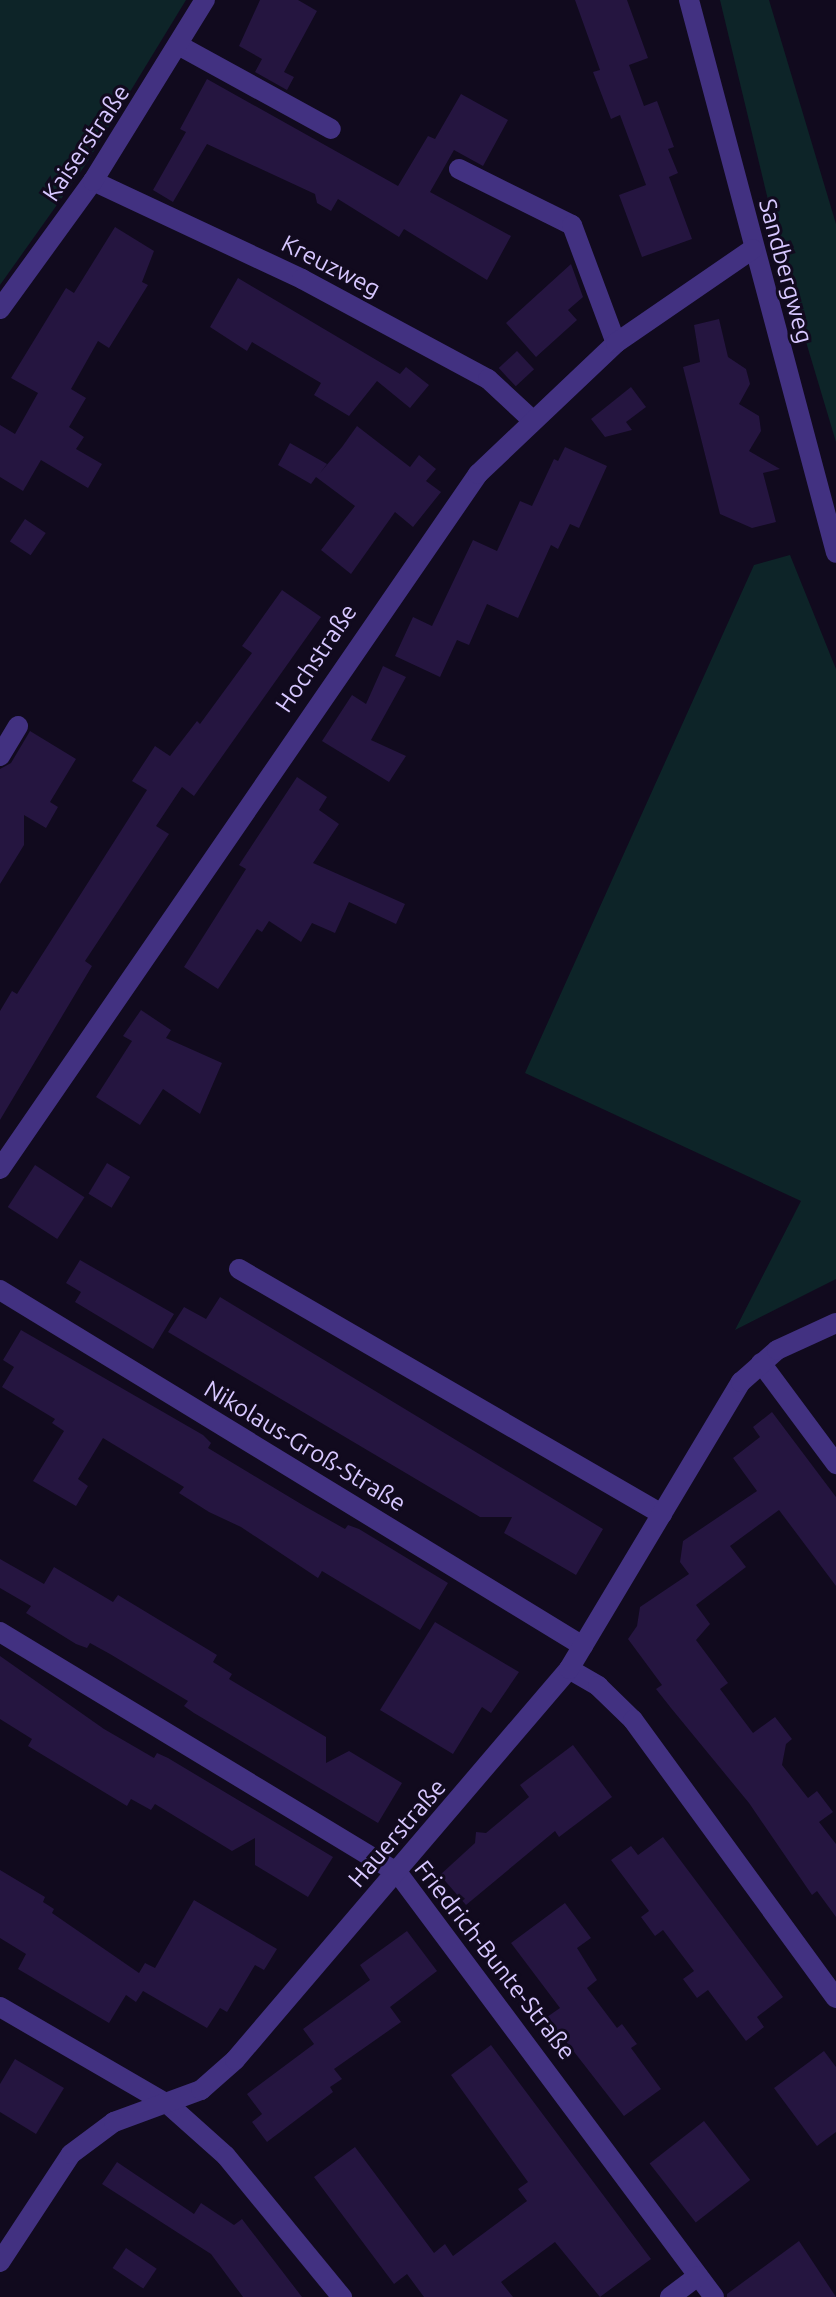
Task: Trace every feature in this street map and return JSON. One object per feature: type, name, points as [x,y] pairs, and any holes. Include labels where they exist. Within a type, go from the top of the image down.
[{"type":"street","name":"Kaiserstraße","points":[[0,309],[93,181],[180,46],[205,0]]},
{"type":"street","name":"Sandbergweg","points":[[689,0],[836,553]]},
{"type":"street","points":[[180,46],[331,129]]},
{"type":"street","points":[[459,169],[572,225],[616,343]]},
{"type":"street","name":"Kreuzweg","points":[[93,181],[302,279],[474,371],[531,419]]},
{"type":"street","name":"Hochstraße","points":[[0,1169],[366,630],[478,474],[531,419],[616,343],[753,249]]},
{"type":"street","points":[[0,756],[18,726]]},
{"type":"street","points":[[239,1269],[662,1514]]},
{"type":"street","name":"Nikolaus-Groß-Straße","points":[[0,1290],[583,1646]]},
{"type":"street","name":"Hauerstraße","points":[[0,2262],[71,2154],[114,2122],[169,2105],[201,2090],[235,2060],[569,1669],[741,1382],[761,1363],[836,1323]]},
{"type":"street","points":[[761,1363],[836,1464]]},
{"type":"street","name":"Friedrich-Bunte-Straße","points":[[0,1632],[397,1872],[714,2297]]},
{"type":"street","points":[[569,1669],[598,1686],[633,1720],[836,1998]]},
{"type":"street","points":[[0,2007],[169,2105],[226,2156],[342,2297]]},
{"type":"street","points":[[670,2297],[698,2276]]},
{"type":"green space","points":[[0,0],[186,0],[86,164],[0,285]]},
{"type":"green space","points":[[720,0],[769,0],[836,224],[836,442],[786,275]]},
{"type":"green space","points":[[790,555],[836,669],[836,1279],[735,1330],[801,1201],[525,1073],[754,565]]},
{"type":"building","points":[[260,0],[298,0],[317,11],[284,72],[294,77],[287,90],[255,72],[262,59],[239,46]]},
{"type":"building","points":[[575,0],[627,0],[648,58],[629,65],[644,106],[657,101],[674,147],[668,149],[678,173],[669,177],[692,239],[642,257],[619,195],[646,185],[620,115],[611,119],[593,72],[600,70]]},
{"type":"building","points":[[207,79],[398,186],[428,136],[435,139],[461,94],[508,120],[483,166],[454,150],[430,192],[511,236],[487,280],[404,229],[399,237],[338,199],[331,211],[317,203],[315,194],[207,144],[173,202],[153,190],[186,132],[180,129]]},
{"type":"building","points":[[115,227],[154,251],[142,282],[148,285],[109,348],[98,341],[71,389],[86,398],[69,427],[84,437],[76,449],[102,464],[88,488],[41,460],[23,491],[0,477],[0,425],[15,434],[38,393],[11,378],[66,288],[74,293]]},
{"type":"building","points":[[571,264],[583,297],[568,310],[577,320],[536,357],[506,323]]},
{"type":"building","points":[[238,278],[400,374],[406,367],[429,385],[410,408],[377,381],[349,416],[314,395],[321,383],[252,342],[247,351],[210,327]]},
{"type":"building","points":[[719,319],[728,357],[746,369],[750,384],[739,404],[759,416],[761,431],[749,451],[780,469],[763,473],[776,522],[752,528],[720,514],[683,367],[700,362],[694,325]]},
{"type":"building","points":[[517,351],[534,369],[516,386],[499,368]]},
{"type":"building","points":[[631,387],[646,407],[626,422],[632,430],[605,437],[591,419]]},
{"type":"building","points":[[357,426],[410,467],[419,455],[436,469],[426,481],[441,492],[413,527],[395,512],[351,574],[321,550],[355,506],[316,477],[311,484],[278,465],[290,443],[327,464],[320,473]]},
{"type":"building","points":[[565,447],[607,466],[579,528],[570,524],[558,549],[551,545],[518,618],[487,604],[469,645],[457,640],[440,677],[395,656],[413,617],[432,626],[473,540],[497,551],[520,501],[532,506],[554,459],[558,461]]},
{"type":"building","points":[[25,519],[46,533],[31,555],[10,541]]},
{"type":"building","points":[[282,590],[321,617],[194,796],[182,787],[156,826],[169,834],[85,961],[92,966],[0,1120],[0,1011],[12,991],[17,994],[147,790],[132,781],[155,746],[170,756],[197,721],[200,724],[252,653],[242,646]]},
{"type":"building","points":[[383,666],[406,677],[371,740],[406,756],[389,782],[322,741],[352,695],[366,704]]},
{"type":"building","points":[[30,731],[76,759],[50,802],[58,807],[46,828],[24,815],[24,845],[0,884],[0,769],[11,763]]},
{"type":"building","points":[[297,777],[327,797],[319,810],[339,824],[313,863],[405,904],[396,924],[349,902],[335,933],[312,923],[301,942],[269,921],[262,932],[257,929],[218,989],[184,967],[246,869],[239,865]]},
{"type":"building","points":[[141,1010],[171,1030],[166,1038],[222,1063],[200,1114],[163,1089],[140,1125],[96,1097],[132,1041],[123,1036]]},
{"type":"building","points":[[107,1163],[130,1177],[112,1208],[88,1194]]},
{"type":"building","points":[[35,1165],[84,1197],[57,1239],[8,1207]]},
{"type":"building","points":[[80,1260],[174,1314],[153,1349],[75,1302],[81,1292],[66,1283]]},
{"type":"building","points":[[220,1297],[603,1529],[576,1575],[504,1533],[512,1517],[480,1517],[168,1332],[184,1307],[206,1319]]},
{"type":"building","points":[[21,1330],[203,1435],[211,1443],[208,1448],[306,1507],[345,1529],[348,1525],[359,1529],[448,1583],[420,1630],[322,1571],[318,1578],[241,1527],[209,1512],[179,1493],[184,1487],[103,1438],[78,1479],[88,1486],[76,1506],[33,1481],[64,1431],[52,1423],[55,1419],[2,1387],[14,1367],[3,1360]]},
{"type":"building","points":[[772,1412],[836,1497],[836,1586],[779,1510],[730,1546],[746,1567],[696,1605],[710,1624],[696,1640],[728,1683],[720,1689],[753,1733],[775,1717],[792,1739],[786,1744],[782,1765],[808,1798],[817,1791],[833,1812],[819,1822],[836,1844],[836,1917],[817,1891],[812,1895],[749,1803],[656,1689],[662,1685],[628,1639],[637,1626],[640,1607],[689,1574],[680,1562],[683,1541],[757,1491],[733,1458],[760,1437],[753,1427]]},
{"type":"building","points":[[0,1559],[44,1584],[54,1567],[113,1602],[118,1595],[217,1655],[213,1662],[232,1674],[229,1679],[326,1737],[326,1763],[349,1751],[402,1783],[378,1823],[194,1713],[184,1706],[188,1701],[110,1654],[90,1643],[87,1648],[76,1644],[26,1613],[31,1606],[0,1588]]},
{"type":"building","points":[[435,1622],[519,1672],[491,1713],[482,1707],[453,1754],[380,1710]]},
{"type":"building","points":[[0,1656],[104,1729],[154,1758],[157,1753],[168,1758],[333,1857],[308,1897],[255,1865],[255,1838],[232,1851],[155,1804],[151,1810],[131,1799],[127,1806],[28,1746],[32,1739],[0,1719]]},
{"type":"building","points":[[573,1745],[612,1797],[559,1837],[555,1831],[466,1905],[440,1875],[475,1843],[476,1832],[486,1833],[529,1797],[520,1785]]},
{"type":"building","points":[[663,1837],[783,1997],[757,2017],[764,2027],[746,2041],[708,1990],[697,1998],[683,1979],[694,1971],[663,1930],[655,1936],[641,1917],[649,1911],[611,1860],[631,1846],[638,1855]]},
{"type":"building","points":[[0,1870],[45,1897],[43,1902],[54,1909],[52,1913],[139,1973],[145,1963],[155,1968],[194,1900],[277,1949],[264,1970],[255,1965],[227,2012],[220,2008],[207,2028],[143,1991],[136,2002],[126,1995],[109,2023],[18,1969],[26,1954],[0,1938]]},
{"type":"building","points":[[565,1903],[591,1938],[577,1948],[597,1980],[587,1988],[617,2028],[622,2024],[637,2044],[631,2048],[661,2089],[624,2116],[547,2017],[560,2008],[511,1943]]},
{"type":"building","points":[[407,1931],[437,1971],[390,2007],[401,2022],[334,2069],[342,2079],[330,2087],[333,2092],[267,2142],[252,2122],[262,2114],[247,2094],[314,2044],[303,2029],[370,1980],[360,1965]]},
{"type":"building","points":[[491,2045],[651,2259],[600,2297],[555,2242],[501,2282],[513,2297],[424,2297],[407,2274],[394,2284],[314,2177],[355,2147],[434,2253],[445,2244],[453,2256],[527,2201],[518,2189],[528,2182],[451,2075]]},
{"type":"building","points":[[824,2051],[836,2067],[836,2132],[817,2146],[774,2088]]},
{"type":"building","points":[[15,2059],[64,2088],[36,2134],[0,2112],[0,2084]]},
{"type":"building","points":[[704,2121],[750,2180],[696,2223],[650,2163]]},
{"type":"building","points":[[117,2162],[194,2214],[201,2203],[234,2225],[242,2219],[302,2297],[243,2297],[211,2254],[102,2184]]},
{"type":"building","points":[[799,2241],[836,2297],[727,2297],[727,2294]]},
{"type":"building","points":[[126,2248],[157,2269],[143,2289],[113,2268]]}]
